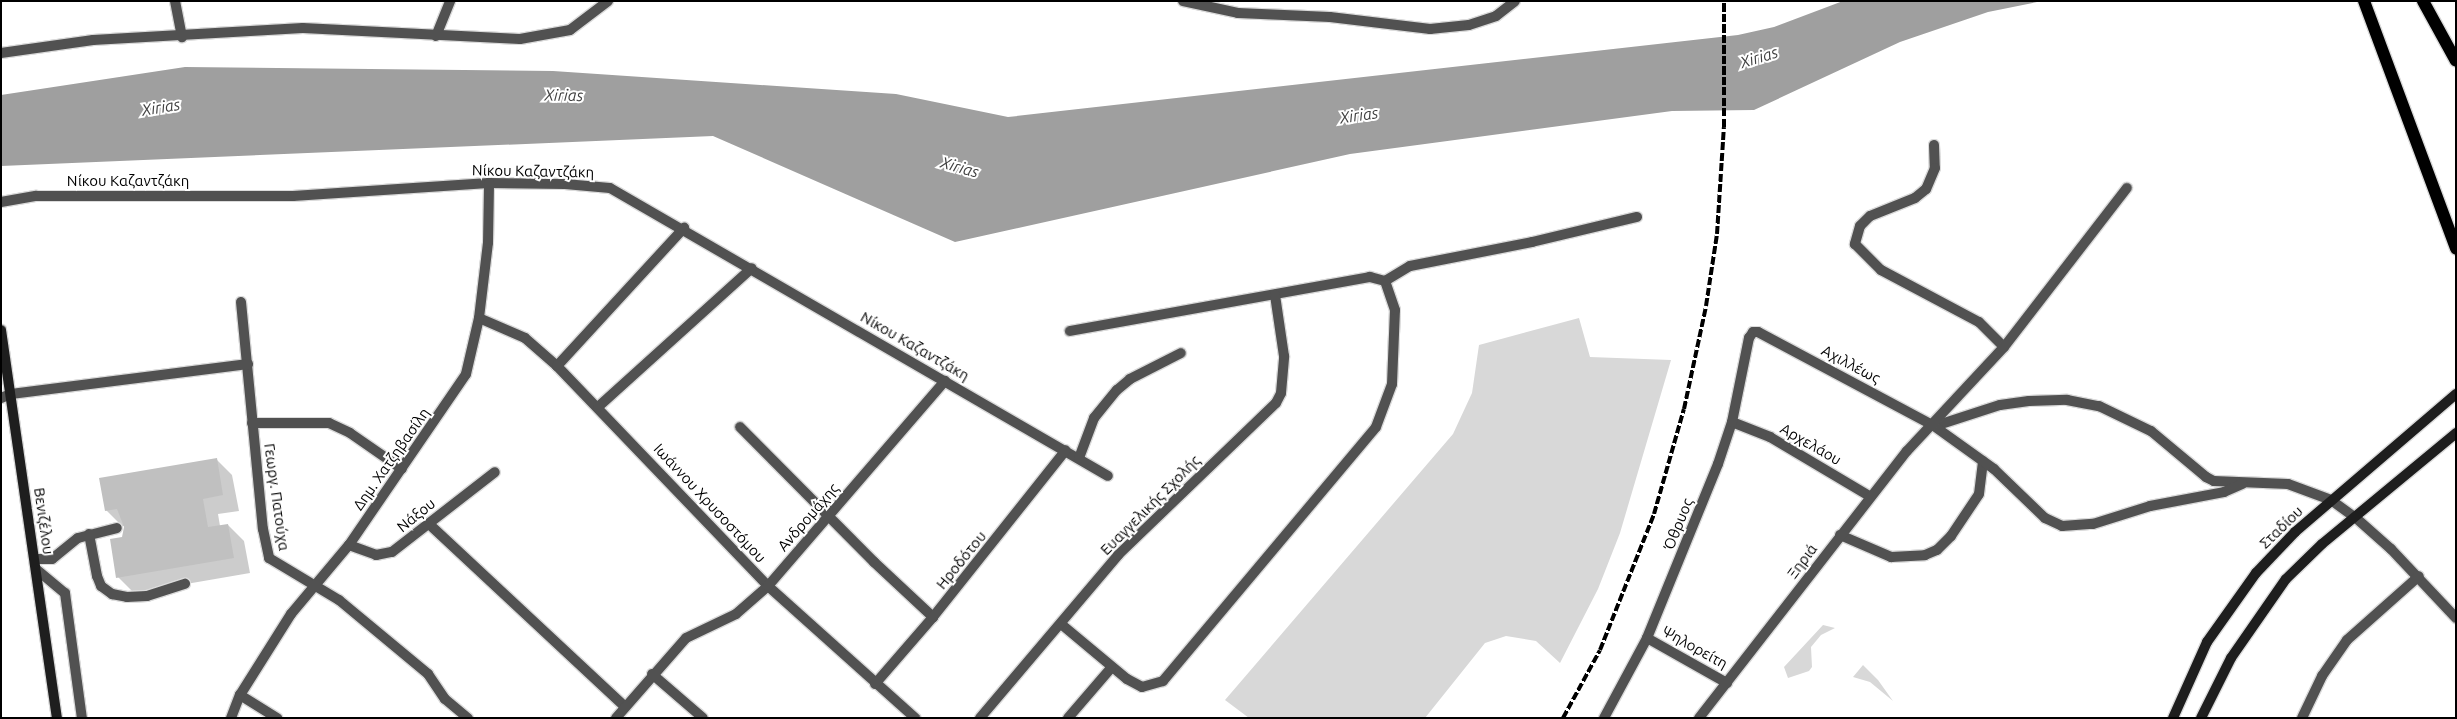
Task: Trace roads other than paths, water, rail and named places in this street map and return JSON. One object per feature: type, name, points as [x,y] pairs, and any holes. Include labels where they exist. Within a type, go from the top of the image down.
[{"type":"main road","points":[[2364,1],[2456,248]]},
{"type":"main road","points":[[2424,1],[2456,61]]},
{"type":"main road","name":"Βενιζέλου","points":[[1,330],[6,396],[35,564],[57,718]]},
{"type":"main road","name":"Σταδίου","points":[[2172,718],[2191,672],[2229,608],[2274,554],[2331,500],[2456,394]]},
{"type":"main road","points":[[2201,718],[2231,658],[2270,599],[2299,565],[2456,433]]},
{"type":"street","points":[[176,1],[182,37]]},
{"type":"street","points":[[436,36],[450,1]]},
{"type":"street","points":[[1,53],[93,40],[182,37],[303,28],[506,40],[549,36],[579,25],[608,1]]},
{"type":"street","points":[[1184,1],[1208,4],[1254,15],[1330,17],[1430,29],[1469,25],[1496,16],[1515,1]]},
{"type":"street","points":[[1934,144],[1935,168],[1926,189],[1916,198],[1870,216],[1860,226],[1855,244],[1881,270],[1979,322],[2004,347]]},
{"type":"street","name":"Νίκου Καζαντζάκη","points":[[1,202],[36,196],[293,196],[489,183],[565,184],[610,188],[684,228],[1108,476]]},
{"type":"street","name":"Δημ. Χατζηβασίλη","points":[[231,718],[240,695],[291,614],[349,546],[464,378],[479,318],[490,226],[489,183]]},
{"type":"street","name":"Ξηριά","points":[[1699,718],[1907,451],[1934,426],[2004,347],[2126,188]]},
{"type":"street","points":[[1070,332],[1370,277],[1385,281],[1410,266],[1532,242],[1637,217]]},
{"type":"street","points":[[557,366],[684,228]]},
{"type":"street","points":[[598,407],[752,268]]},
{"type":"street","points":[[1061,624],[1111,668],[1142,687],[1164,681],[1376,427],[1388,399],[1393,372],[1394,298],[1385,281]]},
{"type":"street","name":"Ευαγγελικής Σχολής","points":[[980,718],[1118,555],[1276,403],[1281,393],[1284,356],[1275,295]]},
{"type":"street","name":"Γεωργ. Πατούχα","points":[[241,302],[252,423],[267,553],[276,564],[316,584],[428,674],[445,699],[468,718]]},
{"type":"street","name":"Ιωάννου Χρυσοστόμου","points":[[479,318],[526,338],[557,366],[768,586],[875,684],[916,718]]},
{"type":"street","name":"Όθρυος","points":[[1604,718],[1648,638],[1718,464],[1732,422],[1749,338],[1753,332]]},
{"type":"street","name":"Αχιλλέως","points":[[1753,332],[1758,332],[1934,426],[1983,461],[2045,518],[2066,527],[2093,524],[2150,506],[2224,492],[2242,484]]},
{"type":"street","points":[[1079,458],[1094,418],[1117,390],[1130,379],[1181,353]]},
{"type":"street","points":[[6,396],[248,364]]},
{"type":"street","name":"Ανδρομάχης","points":[[616,718],[652,674],[686,638],[736,614],[768,586],[830,518],[882,452],[945,381]]},
{"type":"street","points":[[1934,426],[2000,405],[2050,399],[2082,402],[2111,411],[2151,432],[2206,477],[2242,484],[2288,484],[2331,500],[2356,518],[2420,576],[2456,618]]},
{"type":"street","name":"Αρχελάου","points":[[1732,422],[1770,437],[1871,497]]},
{"type":"street","points":[[252,423],[329,423],[350,433],[402,469]]},
{"type":"street","points":[[740,426],[830,518],[933,617]]},
{"type":"street","name":"Ηροδότου","points":[[875,684],[933,617],[1066,450]]},
{"type":"street","points":[[1840,535],[1891,557],[1918,557],[1937,550],[1951,536],[1979,494],[1983,461]]},
{"type":"street","name":"Νάξου","points":[[349,546],[371,555],[387,554],[429,524],[494,472]]},
{"type":"street","points":[[429,524],[511,604],[625,707]]},
{"type":"street","points":[[82,718],[65,593],[35,564],[52,559],[89,534],[117,528]]},
{"type":"street","points":[[89,534],[96,576],[101,586],[112,594],[127,598],[147,596],[185,584]]},
{"type":"street","points":[[2302,718],[2322,676],[2347,640],[2420,576]]},
{"type":"street","name":"Ψηλορείτη","points":[[1648,638],[1727,683]]},
{"type":"street","points":[[1068,718],[1111,668]]},
{"type":"street","points":[[652,674],[703,718]]},
{"type":"street","points":[[240,695],[277,718]]},
{"type":"water","name":"Xirias","points":[[1843,1],[2042,1],[1988,12],[1900,42],[1754,110],[1672,111],[1350,154],[955,242],[713,136],[1,166],[1,95],[185,67],[553,71],[896,94],[1008,117],[1738,35],[1774,27]]},
{"type":"railway","points":[[1563,718],[1600,650],[1654,514],[1684,409],[1706,306],[1717,234],[1724,127],[1724,1]]}]
